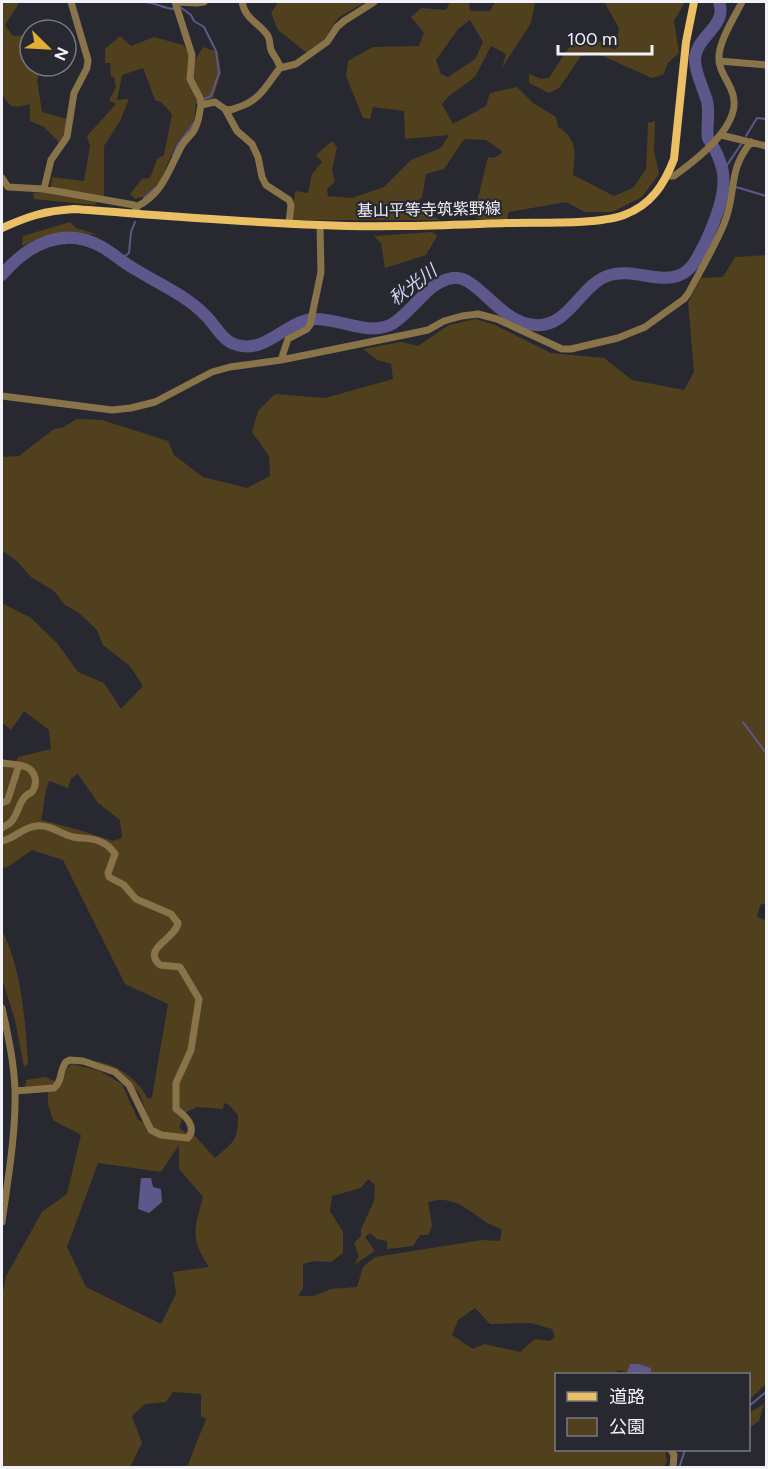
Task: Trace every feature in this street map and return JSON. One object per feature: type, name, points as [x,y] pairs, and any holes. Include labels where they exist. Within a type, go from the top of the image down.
[{"type":"main road","name":"基山平等寺筑紫野線","points":[[2,228],[27,216],[74,209],[136,210],[320,225],[439,225],[606,220],[625,215],[644,205],[655,195],[674,159],[686,42],[694,2]]},
{"type":"street","points":[[44,189],[51,160],[67,137],[76,85],[87,68],[88,60],[71,2]]},
{"type":"street","points":[[2,178],[8,187],[44,189],[97,197],[136,210],[157,192],[165,182],[181,146],[194,131],[201,105],[200,98],[190,79],[192,55],[175,2],[204,2]]},
{"type":"street","points":[[242,2],[252,22],[267,34],[280,68]]},
{"type":"street","points":[[225,109],[230,110],[255,100],[280,68],[296,64],[327,42],[344,21],[374,2]]},
{"type":"street","points":[[667,176],[674,176],[706,149],[719,137],[730,119],[735,100],[719,61],[719,51],[742,2]]},
{"type":"street","points":[[719,61],[766,65]]},
{"type":"street","points":[[201,105],[219,103],[225,109],[237,131],[252,144],[266,185],[289,200],[291,205],[289,223]]},
{"type":"street","points":[[719,137],[766,146]]},
{"type":"street","points":[[2,396],[112,410],[131,408],[167,397],[212,372],[428,330],[462,315],[488,315],[562,349],[585,347],[618,338],[645,327],[688,294],[725,223],[734,172],[751,142]]},
{"type":"street","points":[[281,360],[288,339],[310,325],[321,272],[320,225]]},
{"type":"street","points":[[2,762],[24,765],[35,777],[35,788],[21,801],[11,822],[2,828]]},
{"type":"street","points":[[2,803],[7,801],[19,765]]},
{"type":"street","points":[[2,841],[10,839],[27,828],[45,826],[72,837],[102,842],[114,851],[109,877],[124,885],[136,899],[171,914],[178,923],[176,932],[154,950],[155,957],[160,965],[180,967],[199,999],[191,1050],[175,1090],[176,1109],[184,1114],[191,1129],[188,1138],[161,1135],[151,1130],[129,1084],[115,1072],[91,1063],[75,1060],[66,1062],[62,1069],[60,1082],[54,1088],[15,1091]]},
{"type":"street","points":[[2,1008],[8,1032],[15,1091],[13,1144],[2,1222]]},
{"type":"street","points":[[672,1451],[674,1455],[673,1467]]},
{"type":"green space","points":[[2,2],[20,2],[5,25],[13,36],[18,36],[18,78],[38,78],[42,112],[67,119],[66,133],[59,142],[44,127],[30,121],[30,104],[10,105],[2,93]]},
{"type":"green space","points":[[278,2],[365,2],[338,18],[323,41],[307,53],[278,30],[271,13]]},
{"type":"green space","points":[[450,2],[469,2],[470,11],[490,11],[495,2],[535,2],[531,23],[502,68],[506,54],[491,46],[475,77],[442,104],[453,124],[486,106],[490,93],[517,87],[533,103],[556,117],[558,127],[569,136],[574,147],[573,175],[614,196],[633,188],[646,169],[648,123],[655,121],[654,150],[659,174],[642,197],[612,212],[585,212],[566,202],[509,212],[507,219],[477,219],[475,210],[488,157],[494,158],[503,152],[486,140],[464,139],[444,169],[426,174],[422,198],[412,203],[440,220],[292,220],[295,191],[308,193],[312,174],[322,162],[316,155],[332,141],[337,147],[332,170],[335,182],[327,189],[328,196],[352,198],[384,187],[411,160],[441,148],[449,135],[405,139],[404,111],[373,107],[370,119],[363,118],[346,76],[348,61],[373,47],[419,46],[424,33],[411,17],[421,8],[446,10]],"holes":[[[470,20],[483,42],[475,59],[448,77],[441,74],[436,60],[458,29]]]},
{"type":"green space","points":[[604,2],[685,2],[674,21],[679,53],[668,63],[663,75],[652,78],[596,53],[581,56],[559,88],[549,93],[529,83],[529,74],[541,79],[549,78],[573,41],[597,40],[615,50],[619,28]]},
{"type":"green space","points":[[120,36],[131,46],[154,37],[183,45],[195,60],[203,47],[218,52],[221,73],[213,98],[196,104],[194,122],[177,143],[160,181],[145,196],[135,199],[130,194],[142,179],[150,178],[157,159],[164,155],[172,114],[161,102],[155,100],[143,68],[122,75],[117,100],[129,99],[120,121],[104,146],[104,196],[94,205],[34,199],[33,193],[50,191],[52,177],[84,181],[90,146],[87,136],[116,104],[109,100],[116,87],[114,77],[111,77],[110,63],[105,63],[105,49]]},
{"type":"green space","points":[[70,222],[76,228],[99,235],[59,233],[22,246],[23,236]]},
{"type":"green space","points":[[432,232],[437,236],[426,255],[385,268],[381,243],[374,236]]},
{"type":"green space","points":[[766,255],[766,903],[760,905],[757,917],[766,920],[766,1384],[750,1399],[750,1373],[660,1373],[651,1372],[651,1368],[630,1364],[627,1372],[617,1370],[618,1373],[555,1373],[555,1451],[665,1451],[667,1461],[664,1467],[187,1467],[206,1419],[201,1416],[201,1394],[173,1392],[166,1402],[145,1404],[132,1416],[142,1443],[130,1467],[2,1467],[2,1297],[6,1276],[42,1212],[67,1194],[81,1135],[53,1120],[48,1104],[48,1086],[25,1087],[26,1080],[45,1077],[62,1084],[67,1068],[72,1064],[100,1071],[122,1084],[138,1120],[151,1124],[139,1093],[119,1071],[96,1061],[126,1074],[133,1079],[148,1099],[152,1097],[168,1004],[125,984],[63,860],[32,850],[6,868],[2,867],[2,765],[14,767],[18,757],[51,749],[49,730],[24,711],[11,730],[2,723],[2,603],[31,618],[57,643],[78,672],[104,683],[121,709],[143,686],[130,666],[103,645],[97,630],[79,613],[65,605],[54,591],[31,577],[17,561],[2,551],[2,457],[19,456],[54,429],[62,428],[77,419],[102,420],[168,441],[174,455],[203,477],[247,488],[270,476],[269,456],[252,432],[258,411],[275,394],[325,398],[393,379],[391,364],[377,360],[363,349],[401,342],[418,346],[449,325],[476,319],[495,325],[551,353],[604,358],[632,380],[684,390],[694,372],[688,303],[701,278],[723,277],[735,257]],"holes":[[[78,774],[98,803],[120,820],[122,838],[113,841],[41,820],[49,781],[68,788],[71,778]],[[224,1103],[238,1115],[237,1131],[231,1144],[215,1158],[193,1134],[179,1128],[184,1113],[197,1107],[223,1109]],[[179,1145],[179,1169],[203,1197],[197,1218],[196,1241],[209,1267],[173,1272],[176,1294],[161,1324],[86,1287],[67,1247],[98,1163],[161,1172]],[[368,1179],[375,1185],[374,1201],[361,1229],[361,1236],[354,1243],[359,1256],[355,1264],[375,1251],[365,1237],[370,1233],[377,1239],[387,1241],[387,1249],[413,1246],[420,1235],[428,1235],[432,1226],[428,1202],[440,1200],[459,1204],[502,1229],[500,1241],[482,1240],[375,1257],[363,1267],[357,1287],[331,1289],[313,1296],[298,1296],[303,1288],[303,1264],[314,1261],[331,1262],[343,1253],[343,1232],[330,1211],[332,1196],[361,1188]],[[475,1308],[490,1324],[531,1323],[552,1329],[555,1337],[550,1341],[535,1339],[520,1352],[484,1344],[473,1349],[452,1335],[458,1320]]]},
{"type":"green space","points":[[2,930],[14,962],[21,996],[28,1064],[24,1067],[15,1020],[2,979]]},
{"type":"green space","points":[[764,1404],[759,1421],[750,1427],[750,1412]]},
{"type":"shaded area","points":[[141,1178],[151,1178],[153,1187],[161,1189],[162,1202],[149,1213],[138,1209]]},
{"type":"shaded area","points":[[630,1364],[651,1368],[651,1372],[627,1372]]},
{"type":"waterway","points":[[143,2],[174,9]]},
{"type":"waterway","name":"秋光川","points":[[2,275],[23,255],[47,242],[60,238],[88,241],[106,249],[129,266],[190,302],[206,316],[221,335],[235,345],[242,346],[260,344],[294,325],[312,319],[363,328],[383,327],[400,319],[436,285],[453,278],[462,279],[471,284],[511,316],[535,325],[557,320],[591,287],[610,275],[628,273],[663,278],[680,275],[693,265],[706,241],[722,195],[722,168],[708,138],[708,106],[695,64],[700,44],[719,18],[721,10],[719,2]]},
{"type":"waterway","points":[[180,7],[204,27],[216,51],[219,73],[211,96],[204,99]]},
{"type":"waterway","points":[[746,136],[757,118],[766,119]]},
{"type":"waterway","points":[[173,156],[178,144],[194,123]]},
{"type":"waterway","points":[[723,171],[742,143]]},
{"type":"waterway","name":"秋光川","points":[[722,184],[727,185]]},
{"type":"waterway","points":[[144,198],[156,187]]},
{"type":"waterway","points":[[736,187],[766,196]]},
{"type":"waterway","points":[[120,260],[129,253],[131,232],[135,222]]},
{"type":"waterway","points":[[743,722],[766,753]]},
{"type":"waterway","points":[[750,1405],[766,1392]]},
{"type":"waterway","points":[[679,1468],[685,1451]]}]
